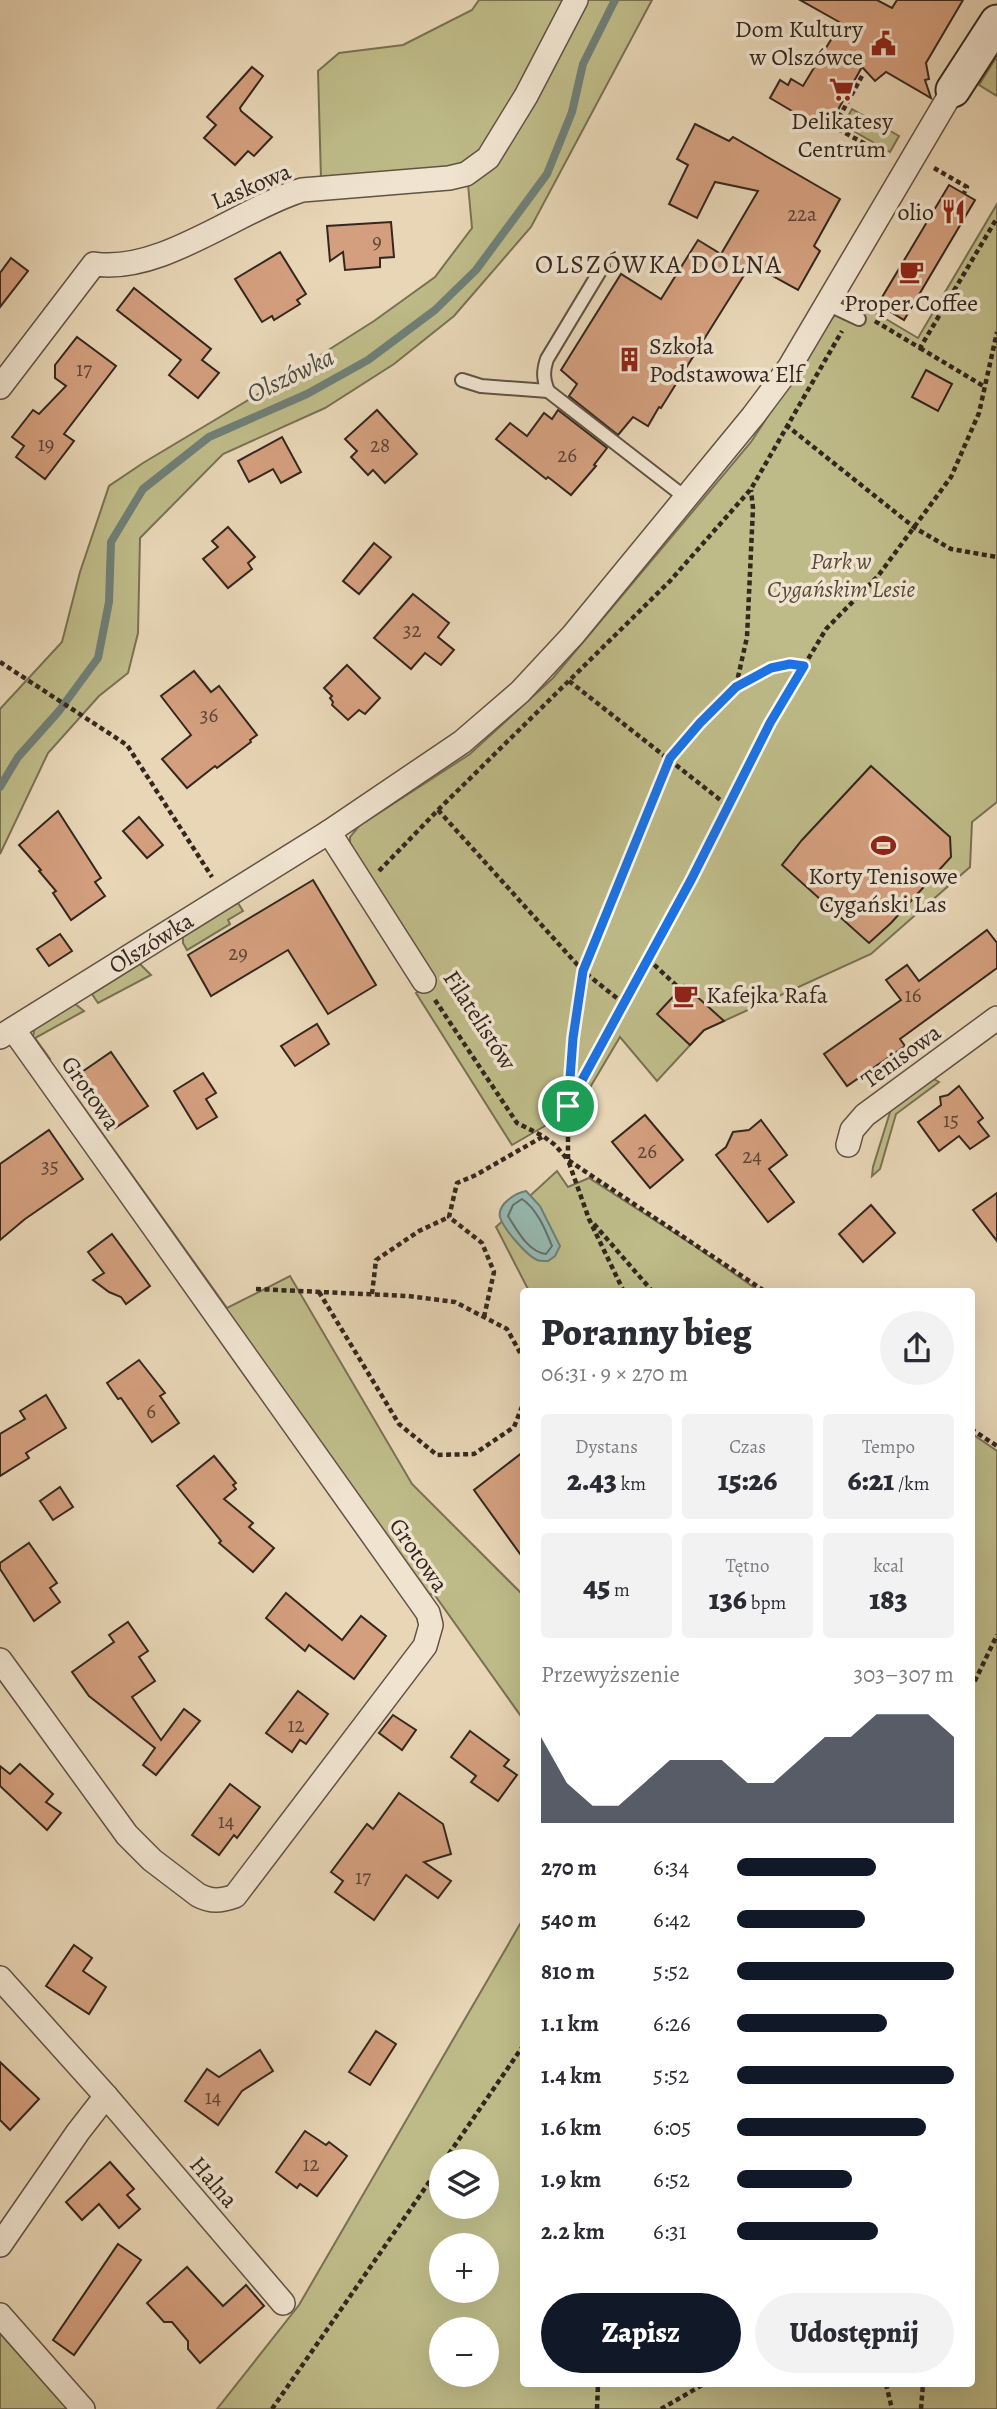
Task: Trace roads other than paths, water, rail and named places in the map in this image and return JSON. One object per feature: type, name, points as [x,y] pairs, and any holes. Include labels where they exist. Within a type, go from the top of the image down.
[{"type":"street","name":"Laskowa","points":[[0,387],[93,264],[110,267],[147,259],[302,190],[449,178],[466,174],[478,167],[497,146],[576,0]]},
{"type":"street","name":"Olszówka","points":[[6,1033],[329,832],[462,742],[520,692],[573,635],[789,368],[953,90],[997,22]]},
{"type":"street","name":"Filatelistów","points":[[329,832],[424,981]]},
{"type":"street","name":"Tenisowa","points":[[848,1145],[852,1130],[865,1115],[997,1018]]},
{"type":"street","name":"Grotowa","points":[[0,1660],[140,1850],[198,1895],[216,1901],[235,1896],[425,1646],[431,1625],[428,1613],[6,1033]]},
{"type":"street","name":"Halna","points":[[0,1978],[106,2096],[283,2303]]},
{"type":"street","points":[[0,2245],[106,2096]]},
{"type":"street","points":[[0,2315],[83,2409]]},
{"type":"lane","points":[[603,266],[547,359],[543,370],[544,381],[548,391],[685,498]]},
{"type":"lane","points":[[829,301],[859,319]]},
{"type":"lane","points":[[462,380],[481,386],[548,391]]},
{"type":"water","points":[[526,1191],[540,1206],[560,1246],[555,1256],[548,1261],[537,1260],[527,1253],[510,1234],[500,1217],[504,1204]]},
{"type":"waterway","name":"Olszówka","points":[[0,787],[18,757],[59,711],[98,658],[109,602],[111,542],[143,489],[209,437],[307,394],[368,360],[435,310],[476,270],[547,174],[572,112],[583,64],[615,0]]},
{"type":"place","name":"Dom Kultury w Olszówce","points":[[883,43]]},
{"type":"place","name":"Delikatesy Centrum","points":[[842,90]]},
{"type":"place","name":"olio","points":[[954,212]]},
{"type":"place","name":"Proper Coffee","points":[[911,272]]},
{"type":"place","name":"Szkoła Podstawowa Elf","points":[[629,360]]},
{"type":"place","name":"Korty Tenisowe Cygański Las","points":[[883,845]]},
{"type":"place","name":"Kafejka Rafa","points":[[686,995]]},
{"type":"district","name":"OLSZÓWKA DOLNA","points":[[659,264]]},
{"type":"park label","name":"Park w Cygańskim Lesie","points":[[841,575]]}]
